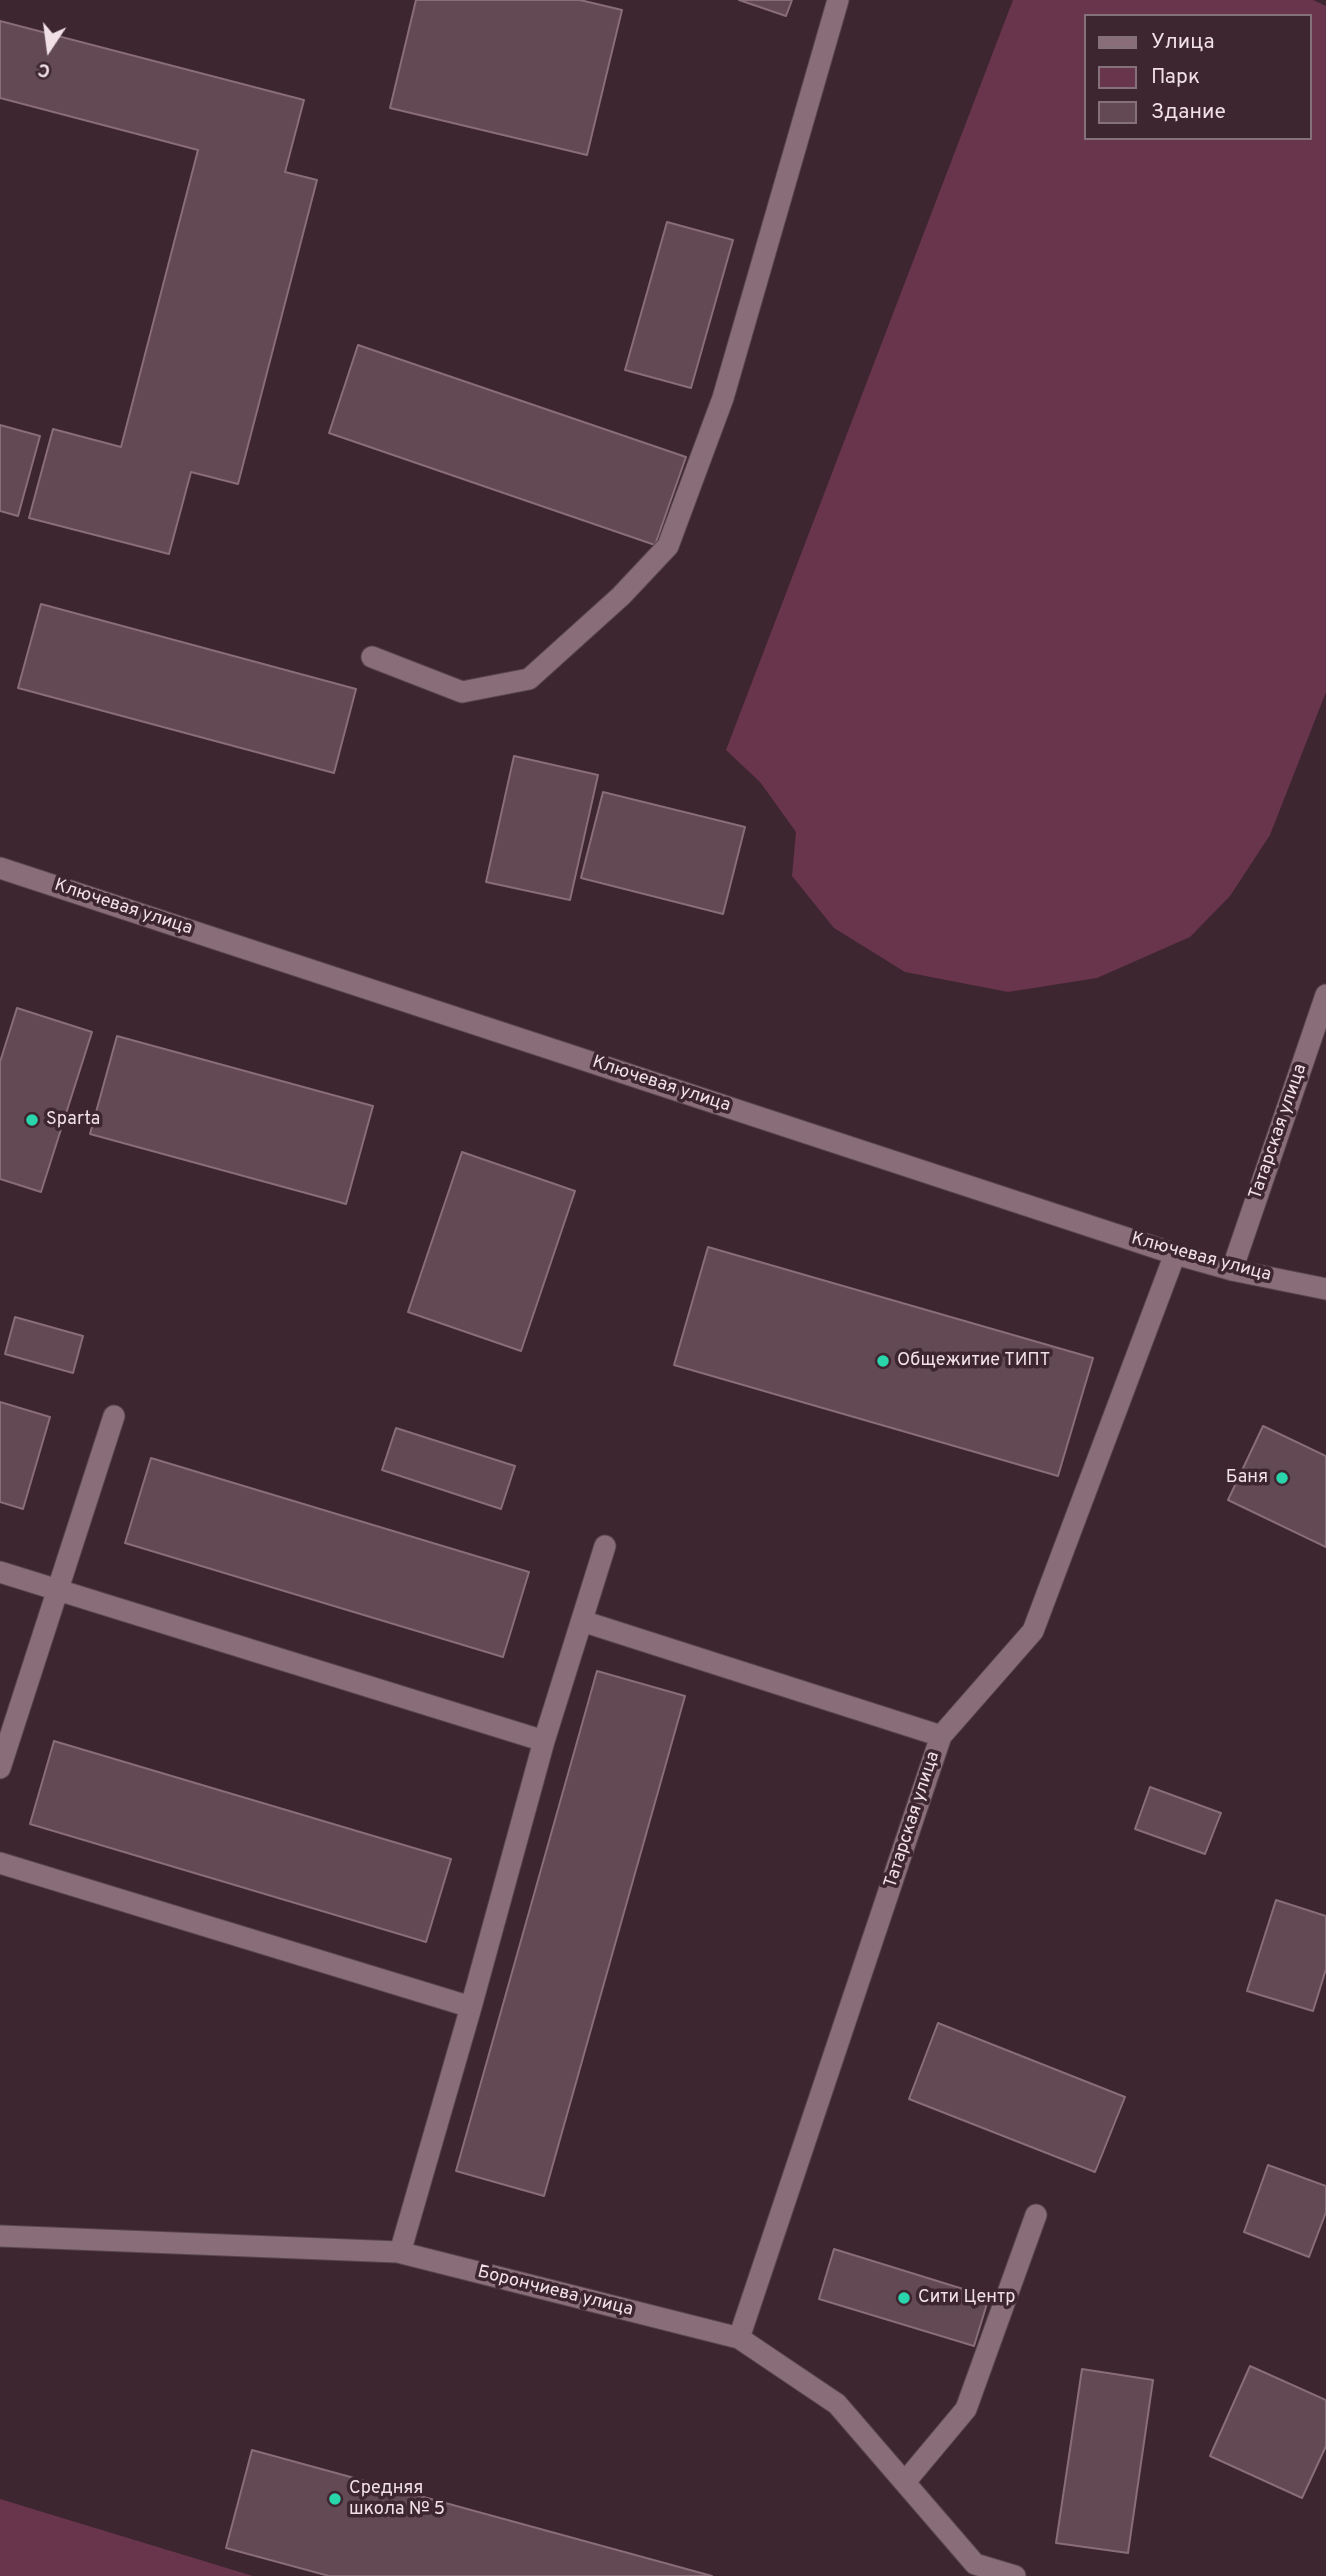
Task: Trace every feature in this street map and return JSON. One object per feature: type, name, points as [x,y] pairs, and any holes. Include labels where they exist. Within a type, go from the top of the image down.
[{"type":"street","points":[[372,657],[462,692],[529,679],[621,596],[668,546],[723,398],[838,0]]},
{"type":"street","name":"Ключевая улица","points":[[0,868],[1175,1254],[1232,1270],[1326,1289]]},
{"type":"street","name":"Татарская улица","points":[[1232,1270],[1326,995]]},
{"type":"street","name":"Татарская улица","points":[[739,2338],[941,1736],[1033,1632],[1175,1254]]},
{"type":"street","points":[[0,1768],[114,1416]]},
{"type":"street","points":[[398,2252],[471,2007],[544,1741],[606,1546]]},
{"type":"street","points":[[0,1572],[544,1741]]},
{"type":"street","points":[[582,1621],[941,1736]]},
{"type":"street","points":[[0,1863],[471,2007]]},
{"type":"street","points":[[905,2482],[966,2409],[1036,2215]]},
{"type":"street","name":"Борончиева улица","points":[[0,2236],[398,2252],[739,2338],[837,2404],[905,2482],[974,2570],[1015,2576]]},
{"type":"green space","points":[[1013,0],[1313,0],[1326,6],[1326,692],[1270,835],[1230,896],[1190,937],[1097,978],[1008,992],[905,972],[834,928],[792,876],[796,832],[760,782],[726,750]]},
{"type":"green space","points":[[0,2499],[253,2576],[0,2576]]},
{"type":"building","points":[[416,0],[580,0],[622,10],[587,155],[390,108]]},
{"type":"building","points":[[739,0],[792,0],[786,16]]},
{"type":"building","points":[[0,21],[304,100],[285,172],[317,180],[238,484],[191,472],[169,554],[29,518],[53,429],[121,447],[198,150],[0,98]]},
{"type":"building","points":[[667,222],[733,240],[691,388],[625,370]]},
{"type":"building","points":[[358,345],[686,457],[655,545],[329,433]]},
{"type":"building","points":[[0,425],[40,436],[18,516],[0,511]]},
{"type":"building","points":[[41,604],[356,689],[334,773],[18,688]]},
{"type":"building","points":[[514,756],[598,775],[570,900],[486,882]]},
{"type":"building","points":[[603,792],[745,827],[723,914],[581,878]]},
{"type":"building","name":"Sparta","points":[[17,1008],[92,1032],[41,1192],[0,1179],[0,1062]]},
{"type":"building","points":[[117,1036],[373,1106],[346,1204],[90,1134]]},
{"type":"building","points":[[462,1152],[575,1191],[521,1351],[408,1312]]},
{"type":"building","name":"Общежитие ТИПТ","points":[[708,1247],[1093,1358],[1058,1476],[674,1365]]},
{"type":"building","points":[[15,1317],[83,1336],[73,1373],[5,1354]]},
{"type":"building","points":[[0,1402],[50,1417],[23,1509],[0,1502]]},
{"type":"building","name":"Баня","points":[[1263,1426],[1326,1456],[1326,1547],[1228,1500]]},
{"type":"building","points":[[396,1428],[515,1466],[501,1509],[382,1470]]},
{"type":"building","points":[[151,1458],[529,1572],[503,1657],[125,1543]]},
{"type":"building","points":[[597,1671],[685,1696],[544,2196],[456,2171]]},
{"type":"building","points":[[54,1741],[451,1859],[426,1942],[30,1824]]},
{"type":"building","points":[[1150,1787],[1221,1813],[1205,1854],[1135,1829]]},
{"type":"building","points":[[1276,1900],[1326,1916],[1326,1969],[1313,2011],[1247,1991]]},
{"type":"building","points":[[938,2023],[1125,2097],[1095,2172],[909,2099]]},
{"type":"building","points":[[1268,2165],[1326,2186],[1326,2212],[1309,2257],[1244,2232]]},
{"type":"building","name":"Сити Центр","points":[[834,2249],[989,2297],[974,2346],[819,2299]]},
{"type":"building","points":[[1250,2366],[1326,2400],[1326,2446],[1302,2498],[1210,2456]]},
{"type":"building","points":[[1082,2369],[1153,2380],[1128,2553],[1056,2543]]},
{"type":"building","name":"Средняя школа № 5","points":[[252,2450],[712,2576],[329,2576],[226,2548]]},
{"type":"place","name":"Sparta","points":[[32,1120]]},
{"type":"place","name":"Общежитие ТИПТ","points":[[883,1361]]},
{"type":"place","name":"Баня","points":[[1282,1478]]},
{"type":"place","name":"Сити Центр","points":[[904,2298]]},
{"type":"place","name":"Средняя школа № 5","points":[[335,2499]]}]
